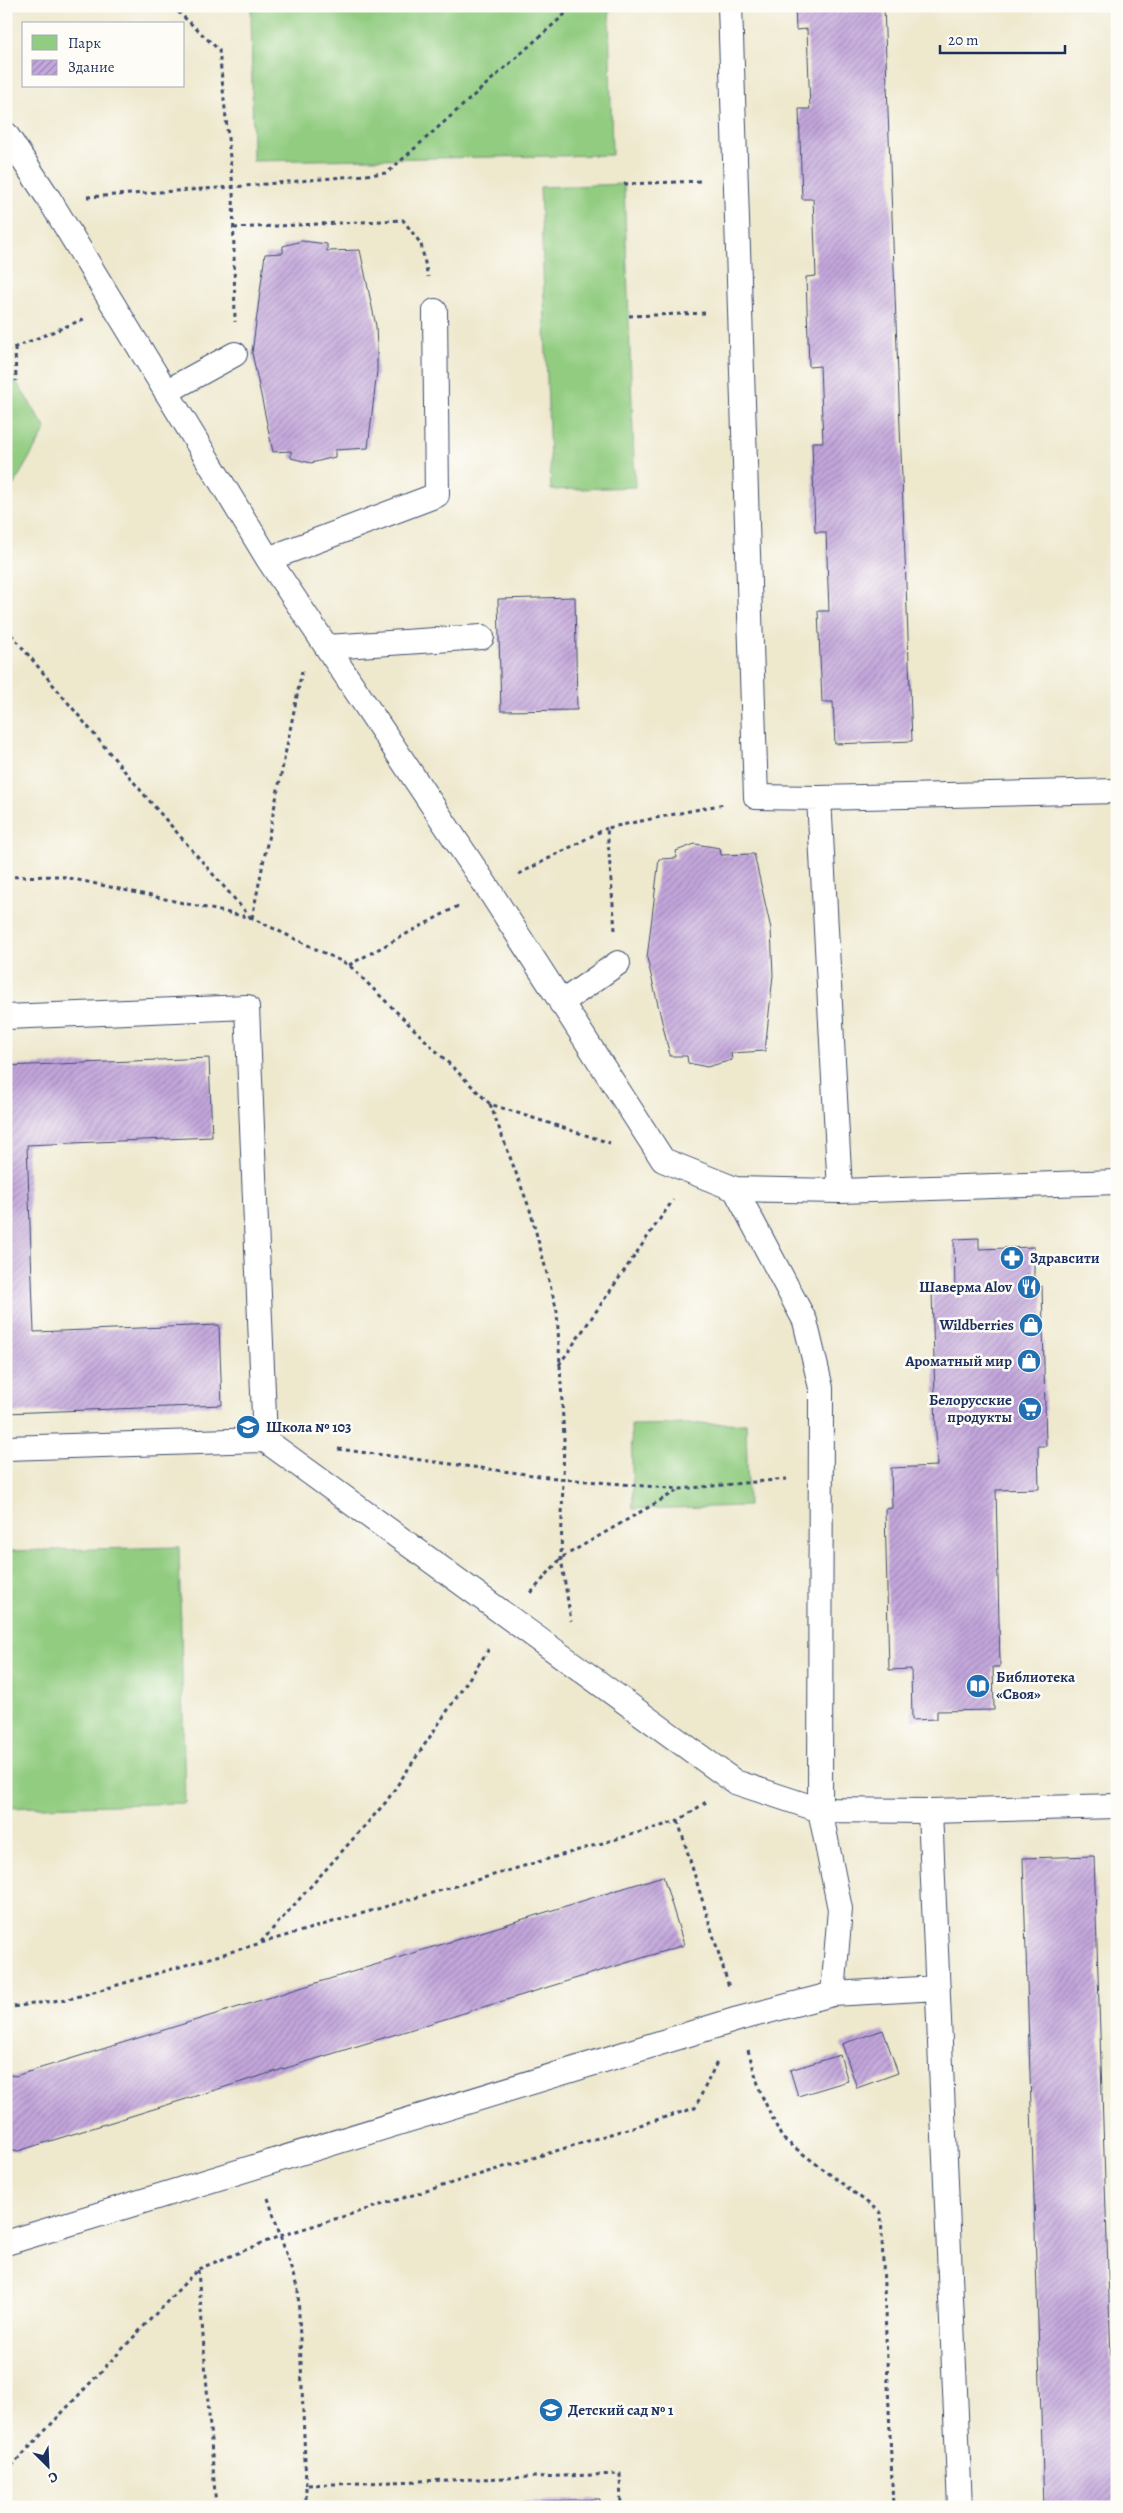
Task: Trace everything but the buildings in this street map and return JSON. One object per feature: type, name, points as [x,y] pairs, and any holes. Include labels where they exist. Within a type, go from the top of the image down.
[{"type":"lane","points":[[730,6],[756,797],[819,798],[1117,791]]},
{"type":"lane","points":[[6,134],[49,199],[268,559],[489,890],[663,1160],[692,1174],[735,1189],[840,1191],[1117,1182]]},
{"type":"lane","points":[[268,559],[437,495],[435,312]]},
{"type":"lane","points":[[166,392],[235,354]]},
{"type":"lane","points":[[327,647],[482,637]]},
{"type":"lane","points":[[819,798],[840,1191]]},
{"type":"lane","points":[[561,1002],[618,963]]},
{"type":"lane","points":[[6,1017],[247,1007],[265,1440]]},
{"type":"lane","points":[[735,1189],[805,1321],[821,1388],[820,1810],[840,1909],[834,1994]]},
{"type":"lane","points":[[6,1448],[265,1440],[736,1782],[820,1810],[1117,1806]]},
{"type":"lane","points":[[930,1810],[960,2507]]},
{"type":"lane","points":[[6,2243],[738,2019],[834,1994],[938,1988]]},
{"type":"path","points":[[172,6],[220,50],[233,187],[235,354]]},
{"type":"path","points":[[49,199],[233,187],[388,173],[574,6]]},
{"type":"path","points":[[624,184],[735,180]]},
{"type":"path","points":[[234,228],[404,220],[421,244],[435,312]]},
{"type":"path","points":[[6,351],[114,306]]},
{"type":"path","points":[[629,316],[740,312]]},
{"type":"path","points":[[14,348],[16,381]]},
{"type":"path","points":[[252,918],[312,624]]},
{"type":"path","points":[[6,628],[147,798],[252,918]]},
{"type":"path","points":[[618,963],[607,828],[756,797]]},
{"type":"path","points":[[6,877],[60,876],[252,918],[349,965],[490,1104],[530,1210],[557,1310],[564,1438],[560,1558],[579,1668]]},
{"type":"path","points":[[490,1104],[663,1160]]},
{"type":"path","points":[[559,1366],[692,1174]]},
{"type":"path","points":[[332,1448],[562,1478],[680,1489],[820,1476]]},
{"type":"path","points":[[260,1943],[386,1802],[509,1618],[560,1558],[680,1489]]},
{"type":"path","points":[[6,2008],[72,1998],[678,1821],[736,1782]]},
{"type":"path","points":[[678,1821],[761,2094],[782,2138],[881,2213],[893,2507]]},
{"type":"path","points":[[6,2472],[198,2269],[280,2236],[695,2108],[738,2019]]},
{"type":"path","points":[[258,2166],[298,2290],[306,2507]]},
{"type":"path","points":[[198,2269],[216,2507]]},
{"type":"path","points":[[306,2485],[620,2474],[621,2507]]},
{"type":"green space","points":[[251,6],[609,6],[612,155],[253,161]]},
{"type":"green space","points":[[624,184],[635,487],[551,490],[540,187]]},
{"type":"green space","points":[[16,381],[46,429],[13,486],[6,490],[6,388]]},
{"type":"green space","points":[[746,1423],[748,1506],[633,1509],[631,1425]]},
{"type":"green space","points":[[179,1547],[185,1803],[6,1808],[6,1551]]},
{"type":"place","name":"Здравсити","points":[[1012,1258]]},
{"type":"place","name":"Шаверма Alov","points":[[1029,1287]]},
{"type":"place","name":"Wildberries","points":[[1031,1325]]},
{"type":"place","name":"Ароматный мир","points":[[1029,1361]]},
{"type":"place","name":"Белорусские продукты","points":[[1030,1409]]},
{"type":"place","name":"Школа № 103","points":[[248,1427]]},
{"type":"place","name":"Библиотека «Своя»","points":[[978,1686]]},
{"type":"place","name":"Детский сад № 1","points":[[551,2410]]}]
